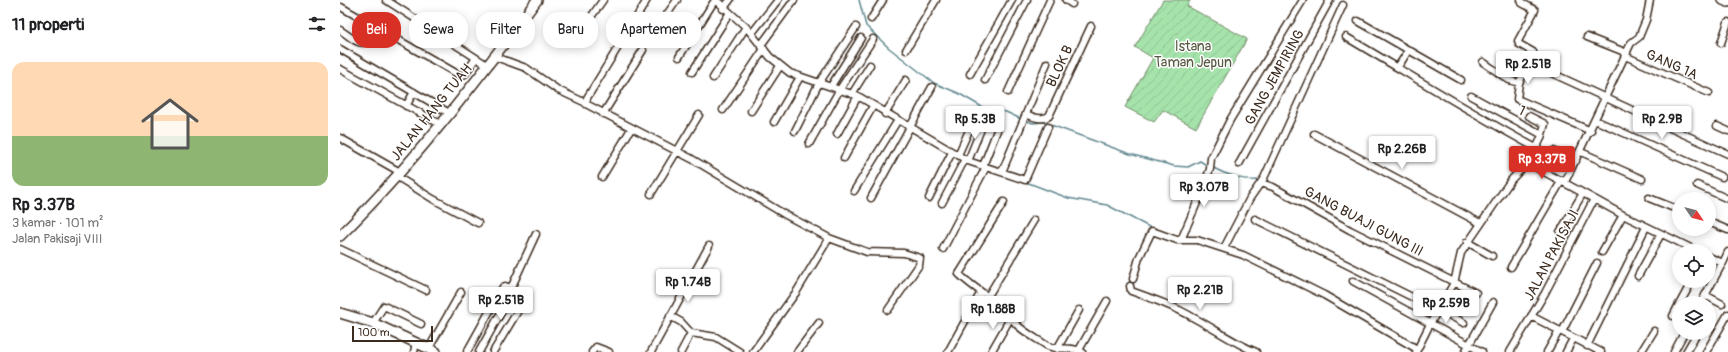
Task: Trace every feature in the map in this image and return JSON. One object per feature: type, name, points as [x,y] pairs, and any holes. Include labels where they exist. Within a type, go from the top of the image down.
[{"type":"main road","name":"JALAN HANG TUAH","points":[[340,236],[398,174],[440,124],[451,114],[493,56],[537,0]]},
{"type":"main road","points":[[1723,0],[1728,2]]},
{"type":"main road","points":[[340,313],[373,323],[415,347],[433,350]]},
{"type":"street","points":[[345,0],[340,7],[352,14]]},
{"type":"street","points":[[386,0],[487,65]]},
{"type":"street","points":[[595,12],[603,0]]},
{"type":"street","points":[[586,103],[647,0]]},
{"type":"street","points":[[669,12],[677,0]]},
{"type":"street","points":[[723,9],[730,0]]},
{"type":"street","points":[[752,33],[778,0]]},
{"type":"street","points":[[724,110],[762,47],[794,0]]},
{"type":"street","points":[[871,19],[883,0]]},
{"type":"street","points":[[906,50],[936,0]]},
{"type":"street","points":[[970,74],[1012,0]]},
{"type":"street","points":[[985,80],[1027,0]]},
{"type":"street","points":[[1008,92],[1050,0]]},
{"type":"street","points":[[1181,240],[1210,167],[1211,158],[1230,120],[1303,0]]},
{"type":"street","name":"GANG JEMPIRING","points":[[1239,164],[1330,0]]},
{"type":"street","points":[[1521,0],[1522,3],[1535,10],[1518,41],[1519,44],[1533,52]]},
{"type":"street","points":[[1511,267],[1581,152],[1605,97],[1632,42],[1639,37],[1646,20],[1650,0]]},
{"type":"street","points":[[679,57],[717,1],[723,9],[752,33],[762,47],[780,66],[790,73],[855,95],[885,114],[898,120],[966,160],[1025,180],[1048,127]]},
{"type":"street","points":[[1224,248],[1250,198],[1262,181],[1343,5]]},
{"type":"street","points":[[692,72],[729,14]]},
{"type":"street","points":[[1358,21],[1461,80]]},
{"type":"street","points":[[1721,43],[1728,22]]},
{"type":"street","name":"BLOK B","points":[[1024,118],[1045,118],[1049,116],[1092,26]]},
{"type":"street","points":[[713,78],[746,27]]},
{"type":"street","points":[[795,131],[819,83],[856,27]]},
{"type":"street","points":[[340,30],[352,38]]},
{"type":"street","points":[[1346,37],[1456,101],[1474,114],[1536,148]]},
{"type":"street","name":"GANG 1A","points":[[1587,37],[1709,93]]},
{"type":"street","points":[[831,86],[860,38]]},
{"type":"street","points":[[809,144],[840,89],[873,39]]},
{"type":"street","points":[[401,42],[461,76],[465,74],[476,58]]},
{"type":"street","points":[[340,58],[342,50],[451,114]]},
{"type":"street","points":[[603,114],[643,50]]},
{"type":"street","points":[[1398,67],[1408,50]]},
{"type":"street","points":[[493,56],[526,68],[558,90],[586,103],[631,129],[692,159],[722,178],[829,238],[867,252],[904,253],[920,258],[919,265],[888,310]]},
{"type":"street","points":[[1483,62],[1509,80],[1519,83]]},
{"type":"street","points":[[1002,172],[1047,63]]},
{"type":"street","points":[[837,134],[870,65]]},
{"type":"street","points":[[751,111],[780,66]]},
{"type":"street","points":[[1591,132],[1517,99],[1519,83],[1524,70],[1528,66],[1545,70],[1656,121]]},
{"type":"street","points":[[340,69],[440,124]]},
{"type":"street","points":[[774,122],[800,77]]},
{"type":"street","points":[[885,114],[906,80]]},
{"type":"street","points":[[871,198],[932,87]]},
{"type":"street","points":[[406,106],[414,92]]},
{"type":"street","name":"1","points":[[1471,96],[1541,134]]},
{"type":"street","points":[[844,158],[874,106]]},
{"type":"street","points":[[650,194],[700,115]]},
{"type":"street","points":[[1133,279],[1139,258],[1152,231],[1181,240],[1197,240],[1243,255],[1324,295],[1416,350],[1454,283],[1459,256],[1467,242],[1511,180],[1528,163],[1536,148],[1545,124],[1529,116]]},
{"type":"street","points":[[929,198],[975,117]]},
{"type":"street","points":[[942,204],[966,160],[984,119]]},
{"type":"street","points":[[854,190],[898,120]]},
{"type":"street","points":[[1595,120],[1722,177]]},
{"type":"street","points":[[1717,126],[1728,131]]},
{"type":"street","points":[[943,249],[984,166],[998,128]]},
{"type":"street","points":[[1670,128],[1728,154]]},
{"type":"street","points":[[602,177],[631,129]]},
{"type":"street","points":[[1314,134],[1480,223]]},
{"type":"street","points":[[340,138],[398,174],[433,200],[478,223]]},
{"type":"street","points":[[1554,151],[1576,161]]},
{"type":"street","points":[[1581,152],[1642,179]]},
{"type":"street","name":"JALAN PAKISAJI","points":[[1510,352],[1594,199],[1528,163]]},
{"type":"street","name":"GANG BUAJI GUNG III","points":[[1262,181],[1350,230],[1454,283],[1476,292]]},
{"type":"street","points":[[1697,185],[1728,199]]},
{"type":"street","points":[[1560,232],[1583,193]]},
{"type":"street","points":[[1649,198],[1672,207]]},
{"type":"street","points":[[1594,199],[1646,227],[1682,244]]},
{"type":"street","points":[[1004,202],[959,274],[988,296],[1012,317],[1026,332],[1048,346],[1057,349],[1071,348],[1080,351],[1107,301]]},
{"type":"street","points":[[1602,252],[1623,215]]},
{"type":"street","points":[[1255,219],[1464,323]]},
{"type":"street","points":[[988,296],[1034,220]]},
{"type":"street","points":[[1716,225],[1728,230]]},
{"type":"street","points":[[1587,346],[1646,227]]},
{"type":"street","points":[[467,352],[503,287],[505,286],[510,288],[513,284],[536,234]]},
{"type":"street","points":[[1638,276],[1661,234]]},
{"type":"street","points":[[753,352],[797,291],[829,238]]},
{"type":"street","points":[[1467,242],[1492,256]]},
{"type":"street","points":[[651,352],[709,246]]},
{"type":"street","points":[[340,249],[426,290]]},
{"type":"street","points":[[1716,260],[1723,263],[1728,252]]},
{"type":"street","points":[[1547,352],[1561,332],[1597,263]]},
{"type":"street","points":[[1722,264],[1705,295],[1722,304]]},
{"type":"street","points":[[1353,282],[1482,352]]},
{"type":"street","points":[[1130,286],[1132,291],[1151,297],[1182,312],[1241,346],[1256,352]]},
{"type":"street","points":[[433,350],[461,292]]},
{"type":"street","points":[[948,352],[981,292]]},
{"type":"street","points":[[479,352],[509,298]]},
{"type":"street","points":[[493,352],[525,299]]},
{"type":"street","points":[[1465,352],[1493,302]]},
{"type":"street","points":[[373,323],[384,306],[421,324]]},
{"type":"street","points":[[1057,349],[1079,310]]},
{"type":"street","points":[[1706,352],[1728,314]]},
{"type":"street","points":[[670,316],[681,322],[691,333],[716,337],[733,350],[740,352]]},
{"type":"street","points":[[1531,316],[1573,339],[1601,352]]},
{"type":"street","points":[[991,352],[1012,317]]},
{"type":"street","points":[[797,352],[819,323]]},
{"type":"street","points":[[1641,352],[1654,331]]},
{"type":"street","points":[[681,352],[691,333]]},
{"type":"street","points":[[1566,352],[1573,339]]},
{"type":"street","points":[[1674,352],[1680,340]]},
{"type":"street","points":[[1686,352],[1693,340]]},
{"type":"street","points":[[592,352],[596,347],[609,352]]},
{"type":"green space","name":"Istana Taman Jepun","points":[[1163,0],[1188,0],[1190,1],[1187,6],[1247,39],[1196,128],[1163,110],[1154,122],[1125,107],[1153,58],[1135,47]]},
{"type":"waterway","points":[[859,0],[866,26],[889,48],[934,83],[958,93],[982,107],[1006,112],[1021,119]]},
{"type":"waterway","points":[[864,103],[870,107]]},
{"type":"waterway","points":[[875,110],[892,120]]},
{"type":"waterway","points":[[1024,120],[1033,123],[1043,122],[1130,154],[1174,166],[1188,167],[1200,161],[1208,166]]},
{"type":"waterway","points":[[899,124],[906,128]]},
{"type":"waterway","points":[[911,131],[925,139]]},
{"type":"waterway","points":[[1212,167],[1236,177],[1249,180],[1261,180]]},
{"type":"waterway","points":[[1265,180],[1270,182]]},
{"type":"waterway","points":[[1026,182],[1068,198],[1107,205],[1151,228]]},
{"type":"waterway","points":[[370,327],[392,337]]}]
